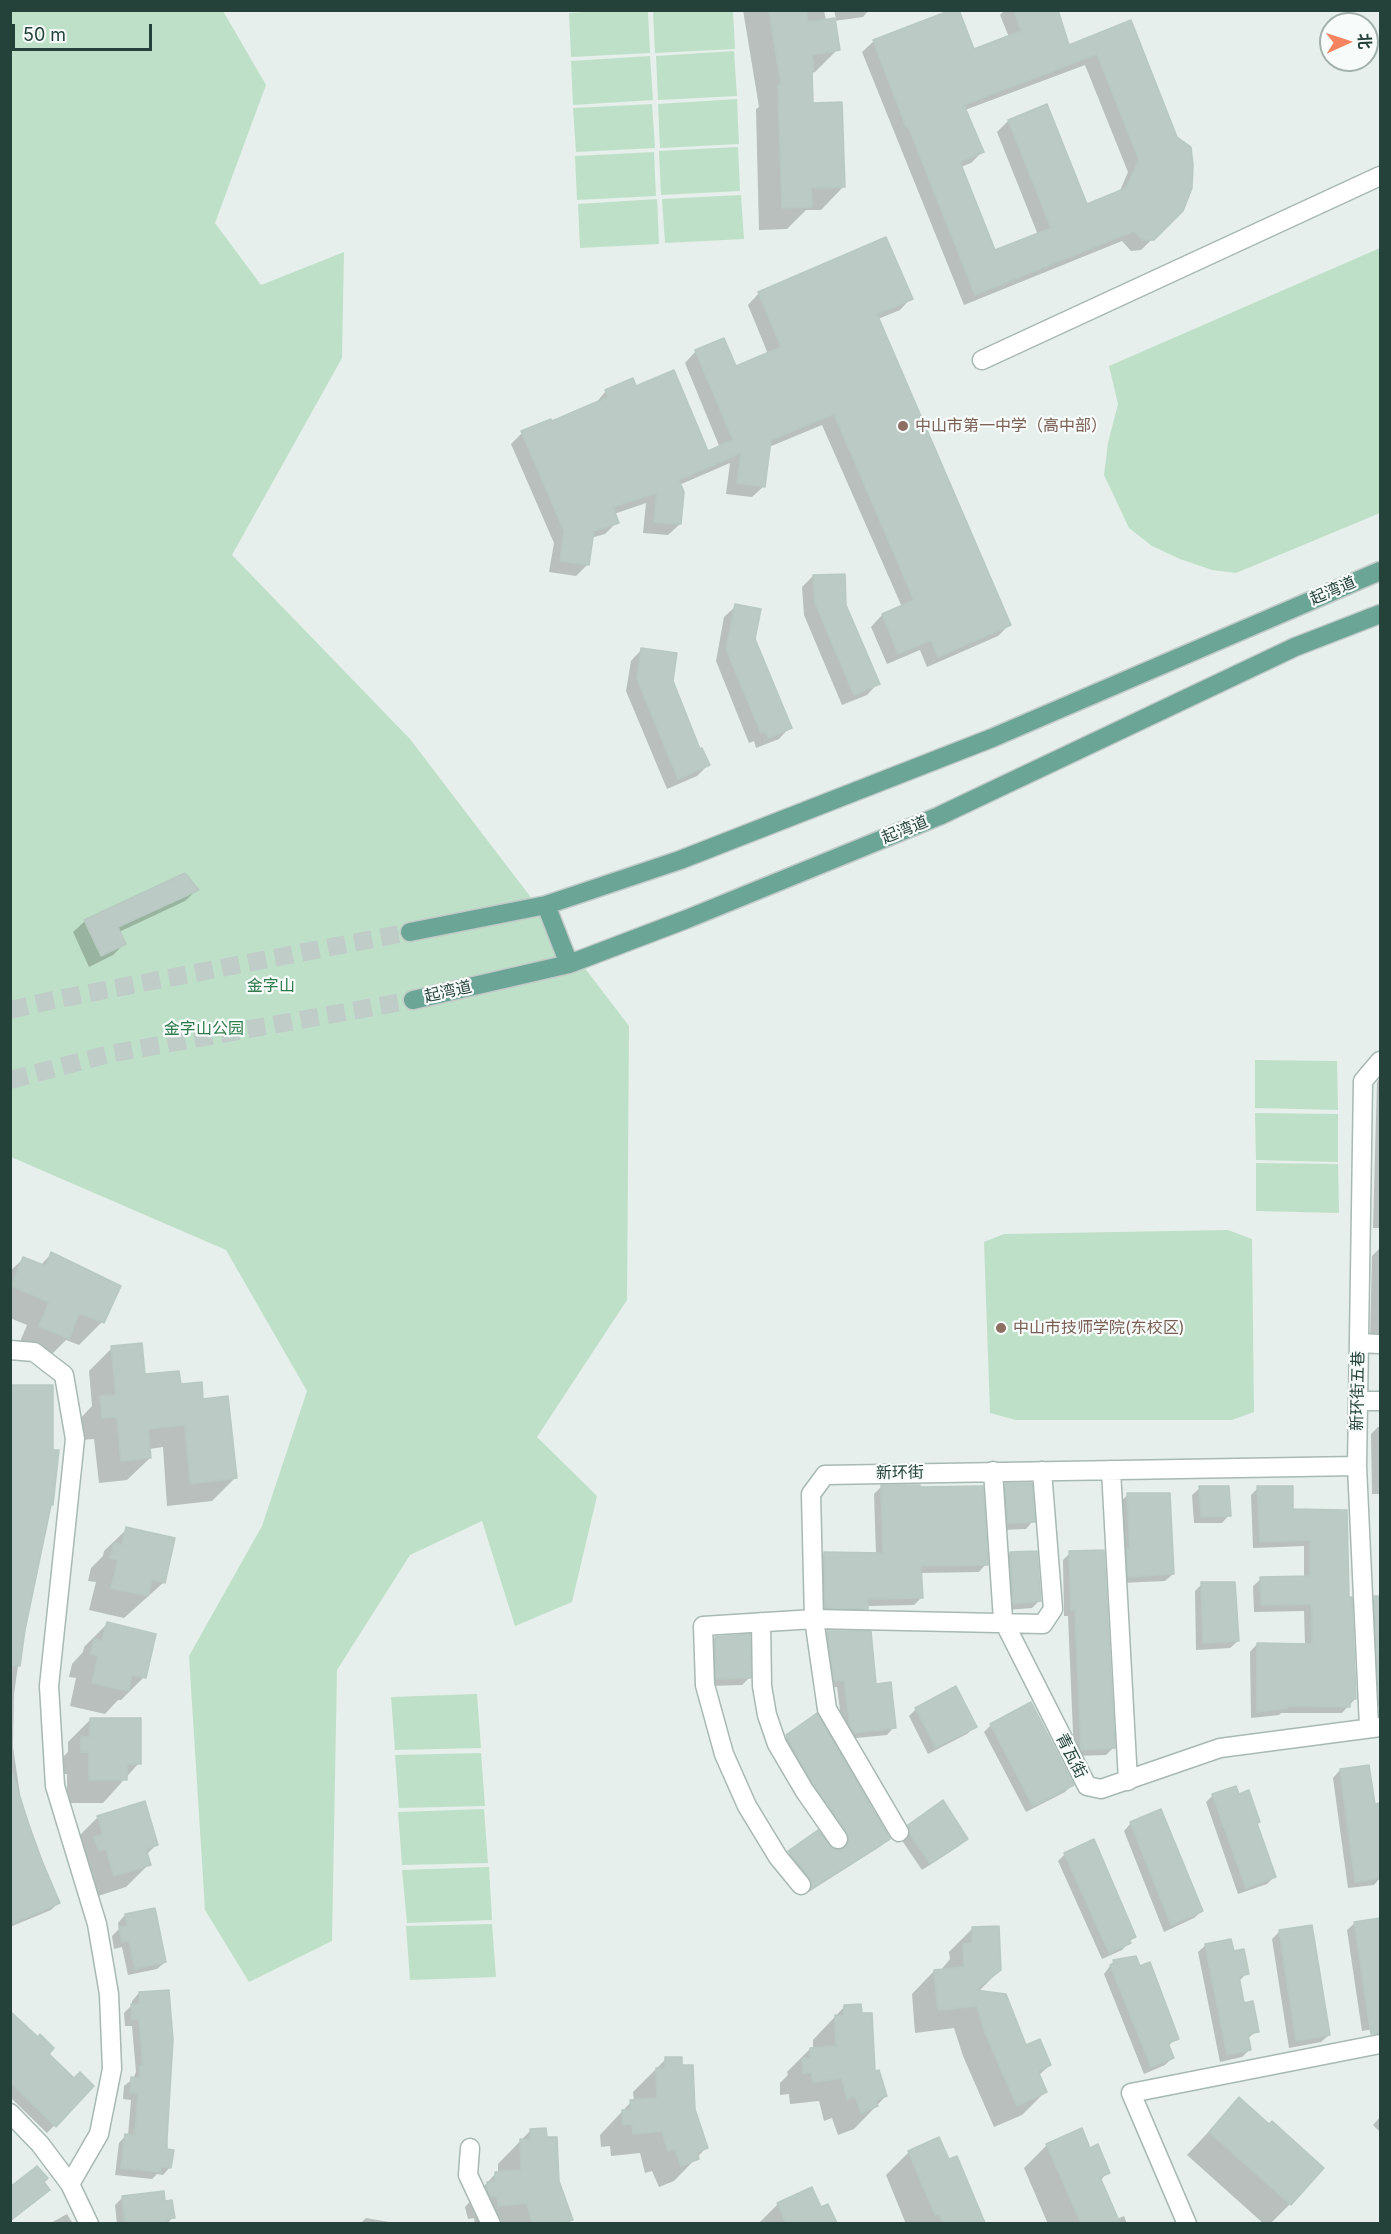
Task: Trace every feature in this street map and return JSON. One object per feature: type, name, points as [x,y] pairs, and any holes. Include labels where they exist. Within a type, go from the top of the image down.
[{"type":"main road","name":"起湾道","points":[[410,932],[546,905],[680,860],[992,738],[1380,571]]},
{"type":"main road","name":"起湾道","points":[[412,1000],[569,964],[687,919],[939,816],[1295,647],[1380,614]]},
{"type":"main road","points":[[546,905],[569,964]]},
{"type":"street","points":[[982,360],[1380,176]]},
{"type":"street","name":"新环街五巷","points":[[1375,1727],[1357,1466],[1363,1081],[1380,1061]]},
{"type":"street","points":[[1359,1343],[1380,1344]]},
{"type":"street","points":[[10,1350],[34,1352],[64,1376],[75,1439],[57,1598],[50,1697],[55,1786],[97,1924],[109,1994],[112,2069],[99,2134],[70,2184]]},
{"type":"street","points":[[1358,1401],[1380,1401]]},
{"type":"street","name":"新环街","points":[[899,1832],[827,1708],[814,1619],[811,1494],[825,1475],[1357,1466]]},
{"type":"street","points":[[1111,1470],[1128,1781]]},
{"type":"street","name":"青瓦街","points":[[993,1471],[1004,1623],[1087,1786],[1101,1790],[1220,1748],[1375,1727]]},
{"type":"street","points":[[801,1885],[778,1857],[747,1806],[724,1754],[705,1685],[703,1626],[814,1619],[1042,1624],[1053,1610],[1042,1471]]},
{"type":"street","points":[[761,1622],[762,1686],[767,1715],[777,1744],[804,1790],[838,1839]]},
{"type":"street","points":[[1187,2223],[1131,2093],[1380,2044]]},
{"type":"street","points":[[10,2113],[40,2144],[70,2184],[89,2223]]},
{"type":"street","points":[[470,2148],[468,2175],[491,2223]]},
{"type":"green space","name":"金字山","points":[[11,11],[223,11],[266,85],[215,223],[261,285],[344,252],[342,358],[232,555],[410,739],[629,1026],[627,1300],[537,1437],[597,1496],[572,1602],[515,1626],[482,1521],[410,1555],[337,1670],[332,1941],[249,1982],[205,1910],[189,1656],[262,1526],[307,1391],[226,1250],[11,1157]]},
{"type":"green space","points":[[648,11],[650,53],[571,57],[569,13]]},
{"type":"green space","points":[[653,11],[733,11],[735,49],[655,53]]},
{"type":"green space","points":[[734,51],[737,96],[658,100],[656,56]]},
{"type":"green space","points":[[650,56],[653,100],[573,105],[571,61]]},
{"type":"green space","points":[[737,99],[739,144],[660,148],[658,104]]},
{"type":"green space","points":[[652,104],[655,148],[576,152],[573,108]]},
{"type":"green space","points":[[738,147],[740,191],[661,195],[659,151]]},
{"type":"green space","points":[[654,152],[656,196],[577,200],[575,156]]},
{"type":"green space","points":[[741,195],[744,239],[665,243],[662,199]]},
{"type":"green space","points":[[657,199],[659,244],[580,248],[578,204]]},
{"type":"green space","points":[[1380,248],[1380,513],[1236,573],[1212,570],[1180,559],[1152,546],[1129,528],[1104,475],[1108,443],[1118,404],[1109,366]]},
{"type":"green space","points":[[1255,1060],[1337,1061],[1338,1110],[1255,1108]]},
{"type":"green space","points":[[1255,1113],[1338,1114],[1338,1162],[1256,1160]]},
{"type":"green space","points":[[1256,1163],[1338,1164],[1339,1213],[1256,1211]]},
{"type":"green space","points":[[1228,1230],[1252,1239],[1254,1412],[1232,1420],[1016,1420],[990,1413],[984,1242],[1004,1234]]},
{"type":"green space","points":[[477,1694],[481,1748],[395,1750],[391,1697]]},
{"type":"green space","points":[[481,1753],[485,1806],[399,1808],[395,1755]]},
{"type":"green space","points":[[484,1809],[488,1863],[402,1865],[398,1812]]},
{"type":"green space","points":[[489,1867],[492,1920],[407,1923],[402,1870]]},
{"type":"green space","points":[[492,1924],[496,1977],[410,1980],[406,1926]]},
{"type":"building","points":[[769,10],[806,10],[808,22],[835,18],[840,50],[812,55],[813,103],[842,102],[845,187],[811,188],[812,207],[782,208],[778,85],[781,85]]},
{"type":"building","points":[[951,10],[959,10],[974,49],[1021,31],[1014,10],[1058,10],[1069,45],[1131,20],[1177,137],[1191,147],[1192,188],[1183,211],[1154,240],[1142,240],[1134,231],[975,295],[873,40]],"holes":[[[1097,54],[1139,160],[1126,188],[1087,204],[1047,104],[1008,120],[1051,228],[995,250],[960,162],[984,152],[964,105]]]},
{"type":"building","points":[[886,237],[913,299],[877,314],[1011,625],[938,657],[931,640],[898,654],[882,614],[914,600],[834,414],[771,440],[765,487],[737,483],[741,453],[679,480],[684,492],[681,524],[654,522],[657,493],[613,507],[619,523],[594,531],[589,565],[560,561],[564,531],[521,431],[551,419],[552,421],[608,397],[605,390],[633,378],[636,386],[674,370],[708,451],[733,440],[695,350],[724,338],[736,366],[781,347],[758,292]]},
{"type":"building","points":[[845,574],[846,605],[880,684],[854,695],[815,603],[813,575]]},
{"type":"building","points":[[735,604],[761,609],[755,639],[792,728],[768,738],[765,731],[761,733],[726,649]]},
{"type":"building","points":[[641,648],[677,653],[673,681],[700,749],[702,748],[710,765],[678,779],[637,679]]},
{"type":"building","points":[[185,873],[199,890],[118,927],[126,944],[101,956],[84,920]]},
{"type":"building","points":[[51,1252],[121,1286],[104,1323],[79,1313],[69,1339],[39,1326],[49,1302],[11,1286],[23,1257],[46,1266]]},
{"type":"building","points":[[142,1343],[145,1374],[179,1371],[181,1384],[202,1382],[203,1399],[228,1396],[237,1478],[190,1484],[185,1425],[148,1429],[151,1458],[121,1461],[117,1417],[102,1418],[100,1396],[116,1395],[111,1346]]},
{"type":"building","points":[[10,1385],[53,1385],[53,1450],[59,1450],[53,1505],[51,1505],[25,1630],[20,1666],[10,1665]]},
{"type":"building","points":[[1005,1483],[1032,1483],[1035,1522],[1008,1523]]},
{"type":"building","points":[[881,1485],[983,1486],[988,1565],[921,1566],[923,1598],[868,1599],[868,1609],[825,1608],[824,1552],[883,1553]]},
{"type":"building","points":[[1199,1486],[1229,1486],[1231,1516],[1201,1517]]},
{"type":"building","points":[[1257,1486],[1293,1486],[1293,1509],[1347,1510],[1349,1597],[1352,1597],[1356,1699],[1350,1699],[1350,1707],[1288,1706],[1288,1708],[1257,1712],[1257,1643],[1312,1644],[1312,1609],[1311,1604],[1261,1605],[1260,1577],[1310,1576],[1310,1540],[1260,1542]]},
{"type":"building","points":[[1127,1493],[1170,1493],[1174,1574],[1128,1577],[1127,1549],[1130,1549]]},
{"type":"building","points":[[126,1527],[175,1538],[165,1583],[152,1580],[148,1596],[111,1588],[118,1560],[110,1558],[114,1543],[122,1545]]},
{"type":"building","points":[[1104,1550],[1115,1748],[1081,1750],[1075,1609],[1071,1610],[1069,1551]]},
{"type":"building","points":[[1037,1551],[1041,1601],[1013,1604],[1010,1552]]},
{"type":"building","points":[[1201,1582],[1235,1582],[1239,1641],[1203,1643]]},
{"type":"building","points":[[1374,1596],[1380,1596],[1380,1699],[1379,1699]]},
{"type":"building","points":[[107,1622],[156,1634],[146,1678],[132,1675],[129,1691],[92,1683],[98,1656],[91,1654],[94,1639],[102,1641]]},
{"type":"building","points":[[827,1631],[871,1631],[876,1684],[891,1682],[896,1728],[854,1733],[850,1726],[844,1680],[834,1681]]},
{"type":"building","points":[[750,1634],[751,1678],[716,1679],[715,1637]]},
{"type":"building","points":[[956,1686],[977,1727],[936,1747],[915,1708]]},
{"type":"building","points":[[1031,1702],[1074,1785],[1033,1806],[990,1724]]},
{"type":"building","points":[[817,1713],[890,1839],[811,1889],[810,1878],[788,1851],[818,1830],[834,1849],[845,1848],[849,1839],[813,1784],[786,1735]]},
{"type":"building","points":[[90,1718],[141,1718],[141,1764],[127,1764],[127,1780],[89,1780],[89,1752],[81,1752],[81,1736],[90,1737]]},
{"type":"building","points":[[1369,1765],[1375,1804],[1380,1803],[1380,1878],[1355,1882],[1340,1769]]},
{"type":"building","points":[[10,1775],[13,1775],[36,1847],[60,1903],[10,1924]]},
{"type":"building","points":[[1236,1786],[1239,1794],[1249,1790],[1260,1822],[1257,1823],[1276,1877],[1246,1888],[1212,1794]]},
{"type":"building","points":[[943,1800],[968,1839],[930,1864],[910,1834],[908,1825]]},
{"type":"building","points":[[145,1801],[158,1845],[146,1849],[151,1865],[114,1876],[106,1849],[99,1851],[94,1837],[103,1834],[97,1816]]},
{"type":"building","points":[[1161,1809],[1203,1911],[1171,1925],[1130,1822]]},
{"type":"building","points":[[1094,1839],[1136,1937],[1129,1940],[1131,1943],[1109,1953],[1064,1853]]},
{"type":"building","points":[[155,1908],[166,1962],[135,1969],[129,1941],[122,1942],[119,1927],[127,1926],[125,1914]]},
{"type":"building","points":[[1380,1918],[1380,2033],[1371,2034],[1354,1922]]},
{"type":"building","points":[[1312,1925],[1330,2035],[1296,2041],[1279,1930]]},
{"type":"building","points":[[999,1926],[1001,1970],[975,1990],[1006,1994],[1026,2045],[1040,2039],[1051,2065],[1038,2071],[1047,2092],[1017,2106],[985,2033],[977,2006],[938,2010],[934,1970],[964,1967],[963,1944],[972,1944],[972,1927]]},
{"type":"building","points":[[1231,1939],[1234,1951],[1244,1949],[1249,1974],[1239,1976],[1244,2003],[1253,2001],[1259,2032],[1248,2034],[1251,2050],[1227,2055],[1205,1944]]},
{"type":"building","points":[[1136,1956],[1140,1966],[1150,1962],[1179,2039],[1168,2043],[1174,2058],[1151,2067],[1110,1965],[1114,1963],[1113,1960]]},
{"type":"building","points":[[169,1990],[173,2040],[167,2149],[174,2150],[171,2168],[160,2167],[161,2172],[121,2168],[125,2134],[135,2135],[138,2093],[130,2093],[131,2077],[140,2078],[140,2066],[143,2066],[139,2019],[132,2020],[131,2004],[140,2004],[139,1992]]},
{"type":"building","points":[[861,2004],[862,2013],[872,2013],[875,2071],[879,2070],[887,2096],[876,2100],[878,2106],[861,2113],[855,2096],[847,2099],[842,2078],[813,2082],[811,2072],[803,2073],[802,2058],[810,2058],[810,2048],[836,2046],[835,2015],[844,2016],[844,2005]]},
{"type":"building","points":[[10,2011],[38,2037],[40,2034],[54,2048],[49,2054],[74,2078],[80,2072],[94,2086],[56,2127],[10,2082]]},
{"type":"building","points":[[665,2057],[682,2057],[682,2065],[693,2065],[695,2109],[708,2148],[697,2152],[699,2159],[681,2166],[675,2149],[668,2151],[662,2131],[633,2134],[632,2124],[623,2125],[622,2110],[631,2110],[630,2100],[657,2098],[656,2068],[665,2068]]},
{"type":"building","points":[[1239,2097],[1269,2124],[1272,2121],[1324,2168],[1291,2205],[1209,2132]]},
{"type":"building","points":[[546,2128],[547,2137],[557,2137],[559,2181],[573,2220],[562,2223],[532,2223],[527,2203],[498,2206],[497,2196],[491,2197],[487,2189],[487,2182],[495,2182],[495,2172],[521,2170],[520,2139],[530,2140],[530,2129]]},
{"type":"building","points":[[1082,2128],[1090,2148],[1098,2144],[1110,2173],[1100,2177],[1120,2223],[1081,2223],[1046,2144]]},
{"type":"building","points":[[939,2137],[949,2159],[957,2156],[985,2223],[943,2223],[939,2214],[935,2215],[908,2151]]},
{"type":"building","points":[[37,2166],[48,2178],[44,2182],[50,2190],[10,2221],[10,2187]]},
{"type":"building","points":[[812,2187],[821,2207],[828,2204],[837,2223],[786,2223],[777,2203]]},
{"type":"building","points":[[164,2191],[165,2201],[172,2200],[175,2218],[166,2219],[166,2223],[125,2223],[122,2196]]},
{"type":"tunnel","points":[[10,1010],[410,932]]},
{"type":"tunnel","points":[[10,1080],[109,1054],[413,1000]]},
{"type":"place","name":"中山市第一中学（高中部）","points":[[903,426]]},
{"type":"place","name":"中山市技师学院(东校区)","points":[[1001,1328]]},
{"type":"park label","name":"金字山公园","points":[[204,1029]]}]
